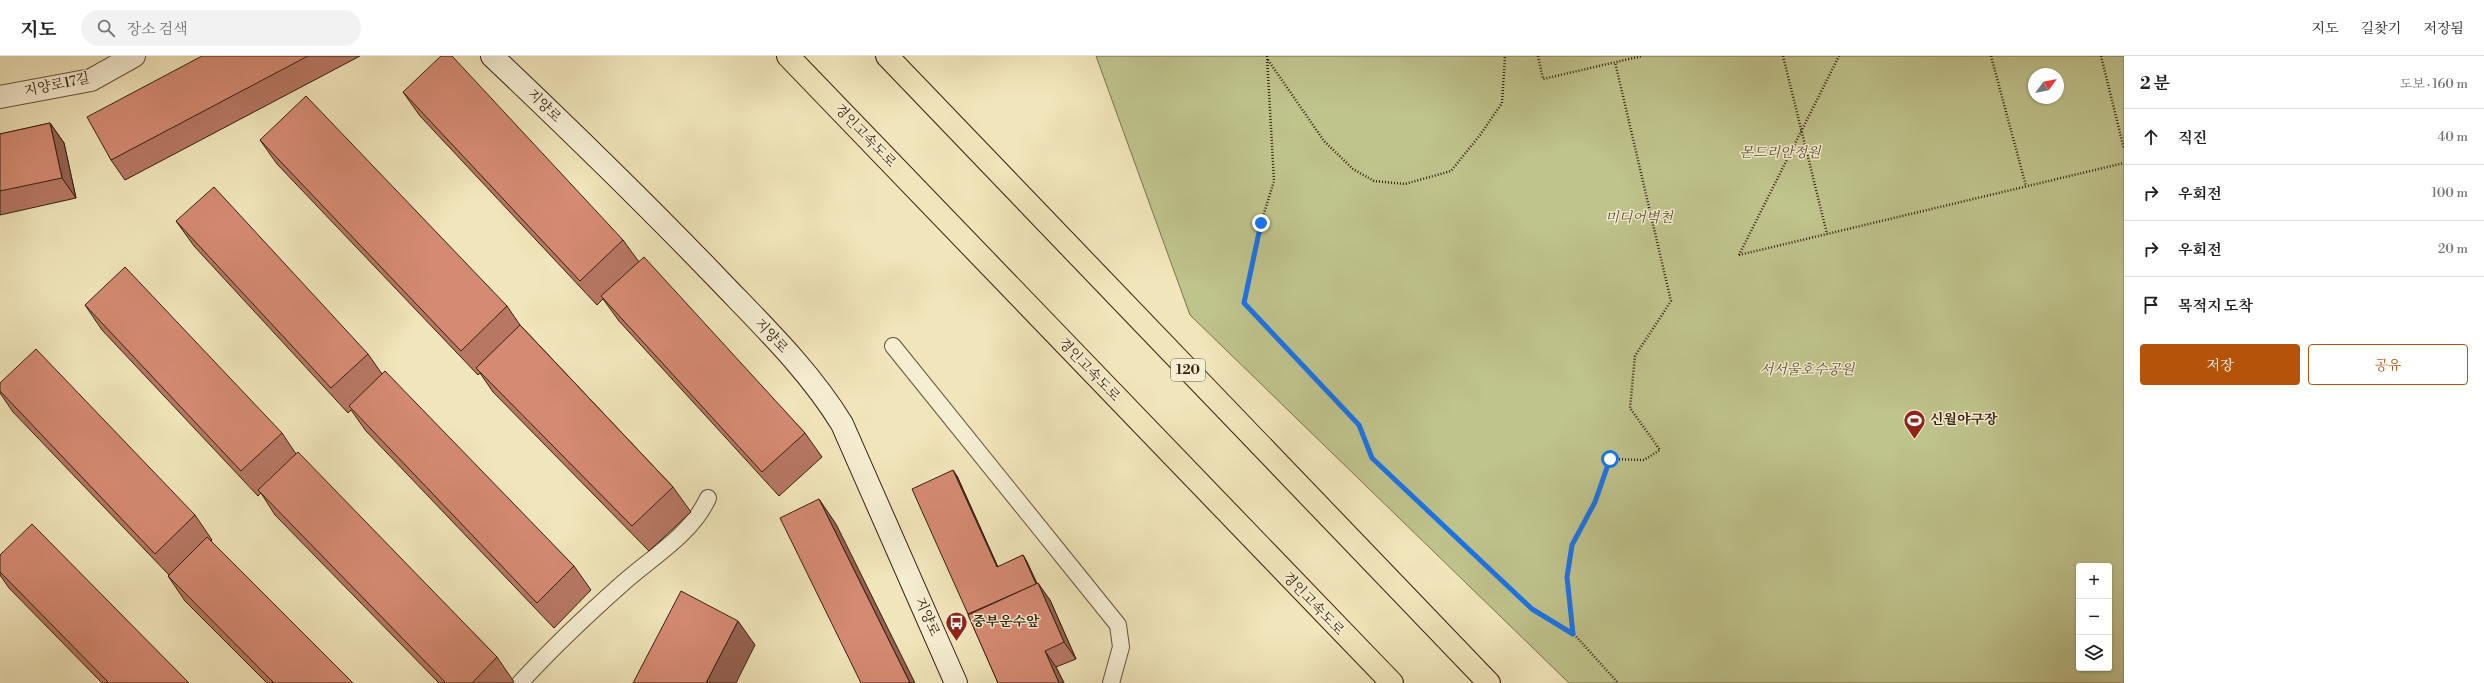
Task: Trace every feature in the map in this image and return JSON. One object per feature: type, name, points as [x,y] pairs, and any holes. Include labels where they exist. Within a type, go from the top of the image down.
[{"type":"highway","name":"경인고속도로","points":[[788,56],[1364,657],[1392,683]]},
{"type":"highway","name":"120","points":[[887,56],[1489,683]]},
{"type":"highway","points":[[1364,657],[1381,683]]},
{"type":"street","name":"지양로17길","points":[[0,97],[91,80],[134,56]]},
{"type":"street","name":"지양로","points":[[492,56],[635,193],[737,299],[821,394],[842,424],[956,683]]},
{"type":"lane","points":[[893,346],[1118,625],[1121,647],[1111,683]]},
{"type":"lane","points":[[520,683],[540,661],[622,583],[691,524],[703,510],[708,498]]},
{"type":"path","points":[[1267,56],[1274,181],[1261,223],[1244,303],[1359,425],[1372,458],[1532,609],[1573,634],[1618,683]]},
{"type":"path","points":[[1267,60],[1324,141],[1353,169],[1374,181],[1405,184],[1451,171],[1480,135],[1502,103],[1505,56]]},
{"type":"path","points":[[1538,56],[1544,79],[1642,56]]},
{"type":"path","points":[[1783,56],[1802,129]]},
{"type":"path","points":[[1783,56],[1827,234]]},
{"type":"path","points":[[1839,56],[1739,254],[2124,163]]},
{"type":"path","points":[[1991,56],[2026,186]]},
{"type":"path","points":[[2101,56],[2124,149]]},
{"type":"path","points":[[1573,634],[1567,577],[1572,545],[1595,502],[1610,459],[1644,460],[1660,450],[1630,408],[1635,356],[1671,301],[1615,62]]},
{"type":"green space","name":"서서울호수공원","points":[[1096,56],[2124,56],[2124,683],[1569,683],[1190,315]]},
{"type":"building","points":[[202,56],[308,56],[111,160],[87,117]]},
{"type":"building","points":[[441,56],[452,56],[623,240],[580,281],[403,92]]},
{"type":"building","points":[[306,96],[507,306],[461,351],[260,140]]},
{"type":"building","points":[[50,123],[62,178],[0,191],[0,134]]},
{"type":"building","points":[[214,187],[368,354],[331,388],[176,221]]},
{"type":"building","points":[[644,257],[805,433],[762,472],[601,296]]},
{"type":"building","points":[[125,267],[282,433],[241,471],[85,305]]},
{"type":"building","points":[[520,325],[673,487],[632,526],[476,368]]},
{"type":"building","points":[[36,349],[195,515],[155,554],[0,391],[0,383]]},
{"type":"building","points":[[385,371],[574,566],[537,603],[349,406]]},
{"type":"building","points":[[298,452],[497,657],[472,683],[446,683],[258,490]]},
{"type":"building","points":[[953,470],[997,567],[1023,555],[1036,584],[968,614],[912,489]]},
{"type":"building","points":[[819,499],[910,683],[861,683],[780,518]]},
{"type":"building","points":[[32,524],[189,683],[109,683],[0,572],[0,555]]},
{"type":"building","points":[[207,537],[353,683],[274,683],[168,576]]},
{"type":"building","points":[[1038,583],[1064,642],[1045,651],[1059,683],[998,683],[968,615]]},
{"type":"building","points":[[681,591],[738,621],[706,683],[633,683]]},
{"type":"place","name":"신월야구장","points":[[1914,440]]},
{"type":"place","name":"중부운수앞","points":[[957,642]]},
{"type":"route","points":[[1261,223],[1244,303],[1359,425],[1372,458],[1532,609],[1573,634],[1567,577],[1572,545],[1595,502],[1610,459]]},
{"type":"park label","name":"몬드리안정원","points":[[1780,153]]},
{"type":"park label","name":"미디어벽천","points":[[1639,218]]}]
